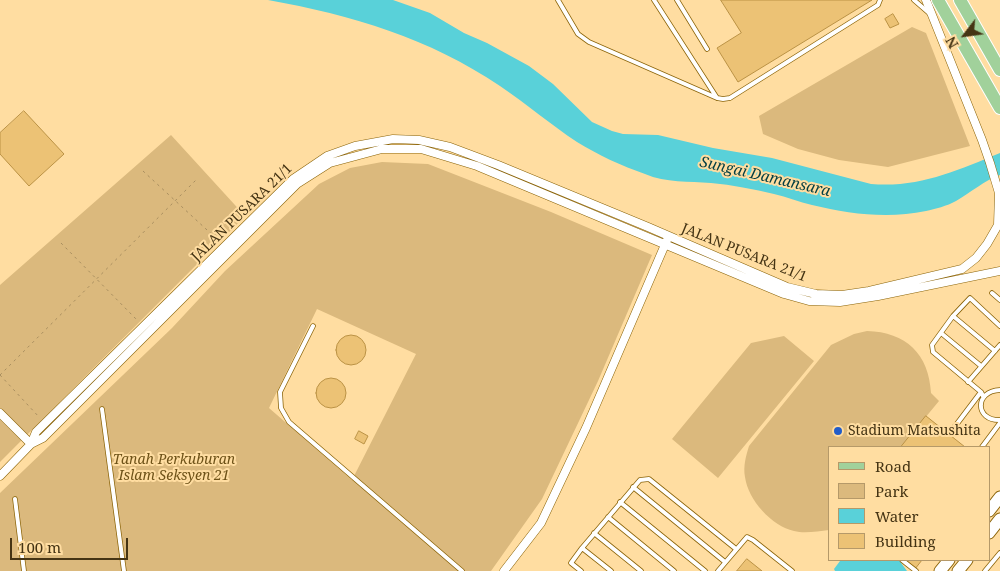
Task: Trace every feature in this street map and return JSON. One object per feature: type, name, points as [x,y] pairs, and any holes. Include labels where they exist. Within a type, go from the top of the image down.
[{"type":"main road","points":[[938,0],[998,105]]},
{"type":"main road","points":[[960,0],[1000,70]]},
{"type":"main road","points":[[990,510],[1000,497]]},
{"type":"main road","points":[[990,532],[1000,519]]},
{"type":"main road","points":[[940,571],[948,561]]},
{"type":"main road","points":[[958,571],[966,561]]},
{"type":"street","name":"JALAN PUSARA 21/1","points":[[0,476],[31,444],[43,438],[297,184],[330,163],[382,149],[421,149],[477,166],[787,287],[816,294],[842,295],[869,291],[962,269],[982,251],[998,225],[999,193],[982,140],[926,0]]},
{"type":"street","name":"JALAN PUSARA 21/1","points":[[31,444],[36,432],[293,179],[327,156],[355,146],[393,140],[419,140],[450,147],[576,196],[784,294],[809,301],[840,302],[1000,271]]},
{"type":"street","name":"JALAN PUSARA 21/1","points":[[504,571],[541,523],[586,428],[667,240]]},
{"type":"street","points":[[0,413],[31,444]]},
{"type":"lane","points":[[558,0],[578,34],[588,42],[723,99],[730,98],[878,5],[880,0]]},
{"type":"lane","points":[[654,0],[717,98]]},
{"type":"lane","points":[[677,0],[707,49]]},
{"type":"lane","points":[[914,0],[933,16]]},
{"type":"lane","points":[[992,293],[1000,300]]},
{"type":"lane","points":[[982,394],[933,352],[932,345],[970,298],[1000,326]]},
{"type":"lane","points":[[954,316],[995,351]]},
{"type":"lane","points":[[313,326],[280,392],[281,408],[289,422],[462,571]]},
{"type":"lane","points":[[941,333],[982,366]]},
{"type":"lane","points":[[968,382],[1000,345]]},
{"type":"lane","points":[[952,429],[982,394],[991,390],[1000,390]]},
{"type":"lane","points":[[982,394],[980,406],[984,415],[992,420],[1000,421],[983,446]]},
{"type":"lane","points":[[102,410],[124,571]]},
{"type":"lane","points":[[581,571],[571,563],[640,480],[649,479],[736,549]]},
{"type":"lane","points":[[633,487],[725,562]]},
{"type":"lane","points":[[15,499],[24,571]]},
{"type":"lane","points":[[620,502],[705,571]]},
{"type":"lane","points":[[608,517],[674,571]]},
{"type":"lane","points":[[594,533],[641,571]]},
{"type":"lane","points":[[718,571],[746,538],[753,540],[792,571]]},
{"type":"lane","points":[[582,548],[611,571]]},
{"type":"lane","points":[[985,571],[1000,552]]},
{"type":"lane","points":[[903,561],[916,571]]},
{"type":"path","points":[[143,171],[225,247]]},
{"type":"path","points":[[45,423],[0,375],[196,180]]},
{"type":"path","points":[[61,243],[143,327]]},
{"type":"green space","points":[[912,27],[926,33],[970,146],[888,167],[839,160],[798,149],[763,134],[759,116]]},
{"type":"green space","points":[[171,135],[245,216],[0,462],[0,285]]},
{"type":"green space","name":"Tanah Perkuburan Islam Seksyen 21","points":[[382,162],[428,164],[551,212],[652,255],[598,381],[542,499],[491,571],[0,571],[0,493],[172,328],[225,271],[319,184],[350,168]],"holes":[[[317,309],[416,354],[352,480],[269,408]]]},
{"type":"green space","name":"Stadium Matsushita","points":[[867,331],[881,332],[904,341],[913,348],[926,367],[931,393],[939,401],[902,446],[828,446],[828,530],[794,531],[777,524],[770,518],[762,511],[751,494],[744,473],[749,446],[831,345],[854,334]]},
{"type":"green space","points":[[784,336],[814,361],[718,478],[672,439],[751,343]]},
{"type":"water","name":"Sungai Damansara","points":[[268,0],[393,0],[430,13],[464,33],[529,66],[553,84],[592,122],[623,134],[658,135],[713,148],[772,158],[871,184],[889,185],[921,181],[953,172],[1000,153],[1000,175],[945,206],[897,215],[854,213],[807,204],[774,194],[735,186],[661,179],[619,164],[585,147],[500,86],[446,54],[360,21]]},
{"type":"water","points":[[840,561],[900,561],[907,571],[835,571],[834,569]]},
{"type":"building","points":[[721,0],[872,0],[738,82],[717,48],[741,33]]},
{"type":"building","points":[[893,14],[899,24],[890,28],[885,19]]},
{"type":"building","points":[[24,111],[64,154],[29,186],[0,154],[0,133]]},
{"type":"building","points":[[351,335],[362,339],[366,350],[362,361],[351,365],[340,361],[336,350],[340,339]]},
{"type":"building","points":[[331,378],[342,382],[346,393],[342,404],[331,408],[320,404],[316,393],[320,382]]},
{"type":"building","points":[[926,416],[964,446],[902,446]]},
{"type":"building","points":[[359,431],[368,436],[364,444],[355,439]]},
{"type":"building","points":[[747,559],[762,571],[737,571]]},
{"type":"building","points":[[905,561],[921,561],[915,569]]},
{"type":"place","name":"Stadium Matsushita","points":[[838,431]]}]
